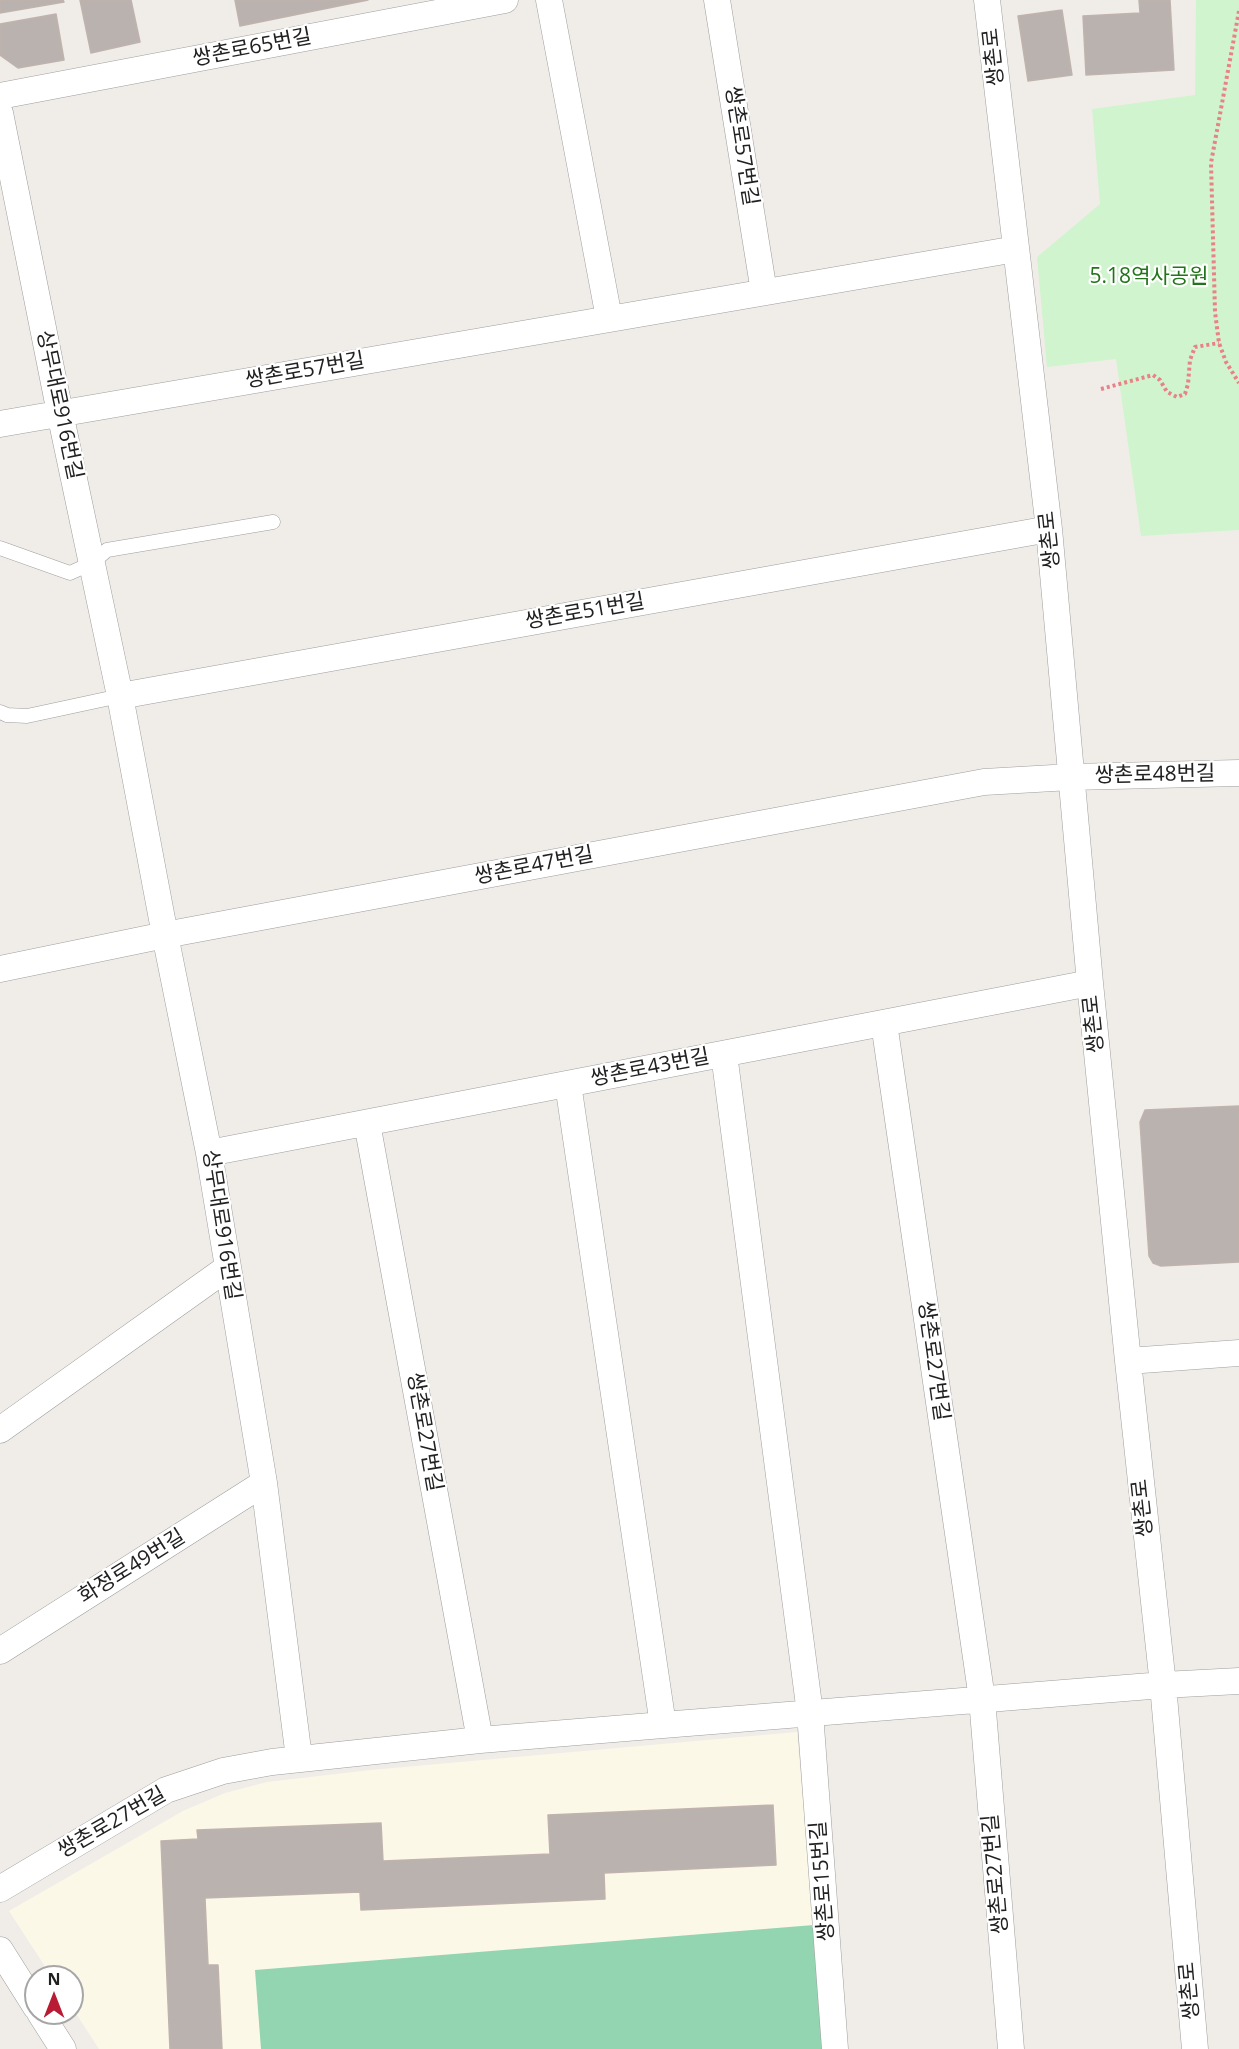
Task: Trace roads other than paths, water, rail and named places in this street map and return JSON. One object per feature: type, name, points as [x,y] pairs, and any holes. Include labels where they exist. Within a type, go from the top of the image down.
[{"type":"street","name":"쌍촌로65번길","points":[[0,96],[505,0]]},
{"type":"street","points":[[549,0],[609,318]]},
{"type":"street","name":"쌍촌로57번길","points":[[717,0],[764,292]]},
{"type":"street","name":"쌍촌로","points":[[987,0],[1049,529],[1090,983],[1162,1684],[1195,2049]]},
{"type":"street","name":"상무대로916번길","points":[[0,113],[120,696],[209,1153],[264,1483],[299,1758]]},
{"type":"street","name":"쌍촌로57번길","points":[[0,424],[1016,249]]},
{"type":"street","name":"쌍촌로51번길","points":[[120,696],[1049,529]]},
{"type":"street","name":"쌍촌로48번길","points":[[1071,777],[1239,773]]},
{"type":"street","name":"쌍촌로47번길","points":[[0,969],[165,935],[984,782],[1071,777]]},
{"type":"street","name":"쌍촌로43번길","points":[[209,1153],[1090,983]]},
{"type":"street","name":"쌍촌로27번길","points":[[884,1023],[982,1699],[1011,2049]]},
{"type":"street","points":[[724,1054],[810,1713]]},
{"type":"street","points":[[568,1084],[663,1725]]},
{"type":"street","name":"쌍촌로27번길","points":[[367,1123],[480,1740]]},
{"type":"street","points":[[0,1430],[227,1268]]},
{"type":"street","points":[[1128,1361],[1239,1353]]},
{"type":"street","name":"화정로49번길","points":[[0,1651],[264,1483]]},
{"type":"street","name":"쌍촌로27번길","points":[[0,1889],[165,1790],[222,1771],[299,1758],[480,1740],[1162,1684],[1239,1681]]},
{"type":"street","name":"쌍촌로15번길","points":[[810,1713],[835,2049]]},
{"type":"street","points":[[0,1950],[24,1988]]},
{"type":"street","points":[[48,2025],[63,2049]]},
{"type":"lane","points":[[0,548],[70,573],[92,563],[107,550],[273,522]]},
{"type":"lane","points":[[0,712],[7,715],[27,716],[120,696]]},
{"type":"park label","name":"5.18역사공원","points":[[1149,277]]}]
